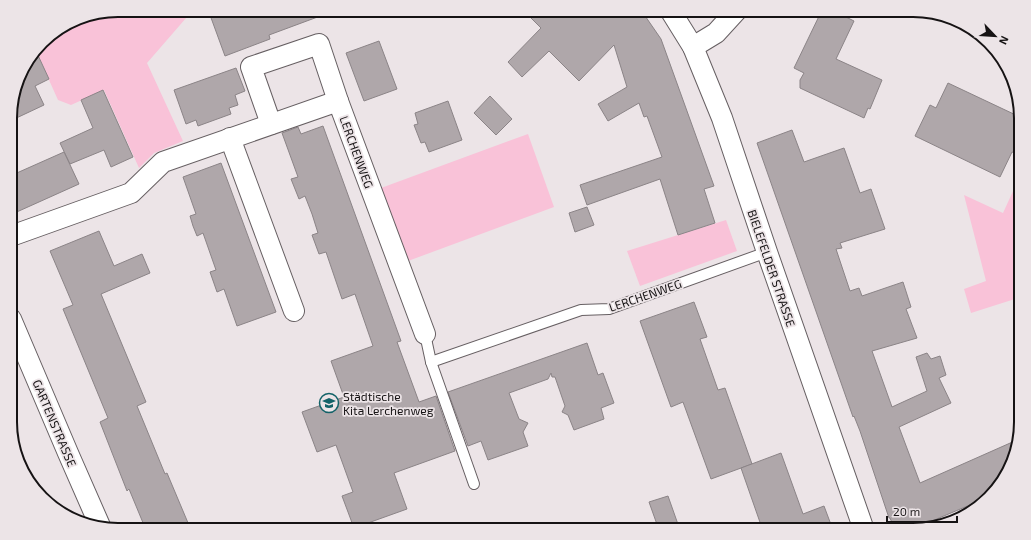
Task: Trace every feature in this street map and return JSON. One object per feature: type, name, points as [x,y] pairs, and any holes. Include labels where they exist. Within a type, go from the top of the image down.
[{"type":"street","name":"BIELEFELDER STRASSE","points":[[674,17],[693,47],[722,118],[862,523]]},
{"type":"street","points":[[693,47],[716,33],[731,17]]},
{"type":"street","name":"LERCHENWEG","points":[[271,124],[251,67],[319,44],[338,101],[425,334]]},
{"type":"street","name":"LERCHENWEG","points":[[17,234],[131,193],[163,162],[338,101]]},
{"type":"street","points":[[230,138],[294,311]]},
{"type":"street","name":"GARTENSTRASSE","points":[[17,333],[98,521]]},
{"type":"lane","name":"LERCHENWEG","points":[[430,362],[581,310],[609,309],[767,252]]},
{"type":"lane","name":"LERCHENWEG","points":[[425,334],[430,362],[474,484]]},
{"type":"shaded area","points":[[112,17],[187,17],[147,63],[183,141],[154,153],[139,168],[104,90],[71,105],[58,100],[38,56],[42,51],[62,34],[92,20]]},
{"type":"shaded area","points":[[528,134],[554,207],[408,261],[381,188]]},
{"type":"shaded area","points":[[1014,189],[1014,299],[971,313],[964,289],[986,281],[964,195],[1003,213]]},
{"type":"shaded area","points":[[726,220],[737,251],[640,286],[627,251]]},
{"type":"building","points":[[211,17],[318,17],[269,35],[270,39],[225,56]]},
{"type":"building","points":[[530,17],[646,17],[661,39],[714,186],[704,189],[715,223],[678,235],[660,179],[587,205],[580,185],[662,157],[647,116],[644,117],[639,103],[608,121],[598,104],[627,87],[614,45],[579,81],[549,51],[522,77],[508,62],[541,28]]},
{"type":"building","points":[[819,17],[846,17],[854,21],[836,59],[882,80],[870,109],[868,108],[864,118],[800,88],[800,80],[804,73],[794,68]]},
{"type":"building","points":[[379,41],[397,89],[364,101],[346,53]]},
{"type":"building","points":[[38,56],[49,79],[35,86],[44,105],[17,118],[20,92],[25,79]]},
{"type":"building","points":[[236,68],[245,91],[235,95],[238,105],[229,108],[231,114],[198,126],[196,120],[186,124],[174,90]]},
{"type":"building","points":[[948,83],[1014,114],[1014,153],[1012,152],[1000,177],[915,136],[930,105],[936,108]]},
{"type":"building","points":[[103,90],[133,157],[111,167],[104,150],[70,164],[60,143],[93,128],[81,100]]},
{"type":"building","points":[[490,96],[512,119],[496,135],[474,113]]},
{"type":"building","points":[[448,101],[462,140],[429,152],[425,142],[421,143],[414,125],[418,124],[415,113]]},
{"type":"building","points":[[323,126],[401,341],[397,342],[419,402],[436,396],[455,451],[394,473],[407,509],[368,523],[352,523],[342,496],[353,492],[336,445],[317,452],[302,412],[344,397],[331,361],[373,346],[355,294],[342,299],[326,252],[319,254],[312,235],[318,233],[312,214],[305,196],[299,199],[291,179],[298,177],[282,133],[298,127],[301,134]]},
{"type":"building","points":[[792,130],[804,162],[844,148],[860,193],[871,189],[885,229],[840,243],[842,248],[836,249],[850,291],[859,288],[862,296],[903,282],[911,307],[906,309],[917,338],[872,351],[892,407],[927,391],[916,357],[927,353],[931,359],[940,356],[946,375],[939,378],[951,403],[899,427],[920,483],[1012,442],[1004,467],[997,478],[989,489],[971,504],[931,521],[919,523],[892,523],[889,518],[860,431],[854,416],[853,417],[757,143]]},
{"type":"building","points":[[64,152],[79,184],[17,212],[17,173]]},
{"type":"building","points":[[221,163],[276,312],[237,326],[224,289],[217,292],[210,272],[216,270],[203,233],[197,236],[193,226],[190,216],[196,214],[183,177]]},
{"type":"building","points":[[587,207],[594,225],[575,232],[569,213]]},
{"type":"building","points":[[99,231],[114,266],[142,254],[150,273],[101,294],[146,402],[137,406],[165,474],[167,473],[188,523],[143,523],[129,489],[127,491],[100,422],[108,418],[63,309],[73,305],[50,251]]},
{"type":"building","points":[[694,302],[707,337],[700,339],[718,390],[725,388],[752,464],[711,479],[683,402],[671,407],[640,321]]},
{"type":"building","points":[[587,343],[598,375],[603,373],[614,403],[601,408],[604,419],[574,430],[568,415],[562,412],[565,406],[555,377],[552,377],[551,373],[548,379],[509,393],[519,419],[528,423],[523,432],[528,446],[488,460],[481,441],[468,446],[448,392]]},
{"type":"building","points":[[781,453],[803,514],[824,506],[830,523],[760,523],[741,468]]},
{"type":"building","points":[[668,496],[678,523],[656,523],[649,502]]},
{"type":"place","name":"Städtische Kita Lerchenweg","points":[[329,403]]}]
